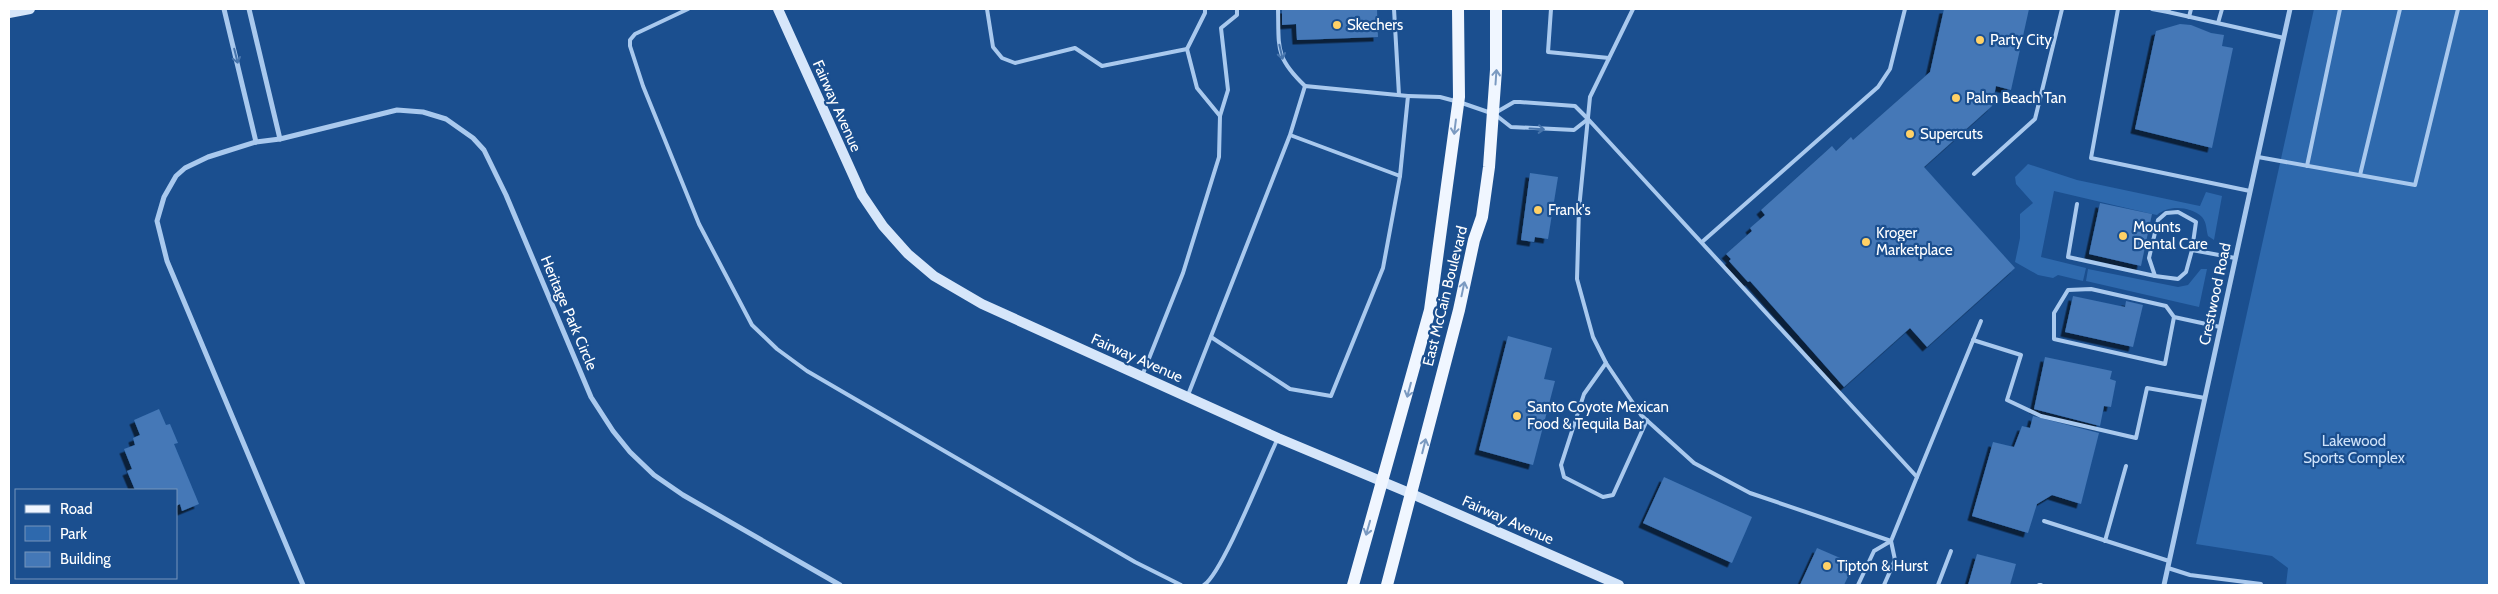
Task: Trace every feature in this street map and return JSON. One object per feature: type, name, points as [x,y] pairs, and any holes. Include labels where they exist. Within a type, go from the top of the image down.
[{"type":"main road","name":"East McCain Boulevard","points":[[1353,585],[1430,310],[1458,102],[1458,9]]},
{"type":"main road","name":"East McCain Boulevard","points":[[1387,585],[1459,310],[1474,240],[1482,217],[1489,167],[1496,70],[1496,9]]},
{"type":"street","points":[[9,13],[30,9]]},
{"type":"street","points":[[224,9],[256,142]]},
{"type":"street","points":[[249,9],[280,139]]},
{"type":"street","name":"Fairway Avenue","points":[[778,9],[862,195],[883,226],[908,254],[934,276],[982,304],[1278,438],[1382,481],[1618,585]]},
{"type":"street","name":"Crestwood Road","points":[[2164,585],[2290,9]]},
{"type":"street","name":"Heritage Park Circle","points":[[303,585],[166,261],[157,230],[159,209],[176,176],[185,168],[208,157],[256,142],[280,139],[397,110],[423,112],[458,126],[484,150],[506,195],[591,397],[625,445],[654,475],[683,495],[840,585]]},
{"type":"lane","points":[[688,9],[635,34],[630,40],[630,46],[643,86],[699,224],[752,326],[761,336],[807,371],[1135,562],[1181,585]]},
{"type":"lane","points":[[987,9],[993,46],[1002,58],[1015,64],[1075,48],[1102,66],[1187,50]]},
{"type":"lane","points":[[1205,9],[1205,13],[1187,50],[1198,88],[1220,116]]},
{"type":"lane","points":[[1142,376],[1183,273],[1219,157],[1220,116],[1228,90],[1221,28],[1237,15],[1237,9]]},
{"type":"lane","points":[[1278,9],[1280,55],[1291,73],[1305,86],[1440,98],[1493,114],[1511,127],[1574,130],[1588,119]]},
{"type":"lane","points":[[1394,9],[1399,95]]},
{"type":"lane","points":[[1551,9],[1548,52],[1609,58]]},
{"type":"lane","points":[[1633,9],[1590,97],[1579,209],[1577,279],[1593,337],[1606,363],[1647,420],[1694,463],[1750,493],[1891,541]]},
{"type":"lane","points":[[1702,242],[1878,87],[1890,69],[1905,9]]},
{"type":"lane","points":[[1974,174],[2035,119],[2062,9]]},
{"type":"lane","points":[[2118,9],[2091,158],[2250,191]]},
{"type":"lane","points":[[2152,9],[2168,10],[2189,17],[2284,38]]},
{"type":"lane","points":[[2189,17],[2191,9]]},
{"type":"lane","points":[[2218,23],[2222,9]]},
{"type":"lane","points":[[2308,166],[2340,9]]},
{"type":"lane","points":[[2360,175],[2400,9]]},
{"type":"lane","points":[[2258,157],[2415,185],[2458,9]]},
{"type":"lane","points":[[1188,397],[1290,135],[1305,86]]},
{"type":"lane","points":[[1211,338],[1290,389],[1331,396],[1383,268],[1400,176],[1408,96]]},
{"type":"lane","points":[[1493,114],[1514,102],[1575,106],[1917,477]]},
{"type":"lane","points":[[1290,135],[1400,176]]},
{"type":"lane","points":[[2078,204],[2068,257],[2155,276],[2178,279],[2186,272],[2192,250],[2196,222],[2178,212],[2166,213],[2158,220],[2149,258],[2155,276]]},
{"type":"lane","points":[[2192,250],[2236,258]]},
{"type":"lane","points":[[2174,317],[2165,364],[2054,338],[2054,313],[2068,290],[2091,289],[2166,306],[2174,317],[2220,327]]},
{"type":"lane","points":[[1884,585],[1895,560],[1891,541],[1981,321]]},
{"type":"lane","points":[[1973,340],[2021,355],[2007,400],[2041,416],[2136,438],[2147,388],[2205,398]]},
{"type":"lane","points":[[1606,363],[1584,394],[1561,465],[1564,477],[1603,497],[1613,495],[1647,420]]},
{"type":"lane","points":[[1204,585],[1216,572],[1278,438]]},
{"type":"lane","points":[[2105,541],[2126,466]]},
{"type":"lane","points":[[2044,521],[2169,561]]},
{"type":"lane","points":[[1858,585],[1874,551],[1891,541]]},
{"type":"lane","points":[[1938,585],[1951,551]]},
{"type":"lane","points":[[2168,568],[2190,575],[2261,584]]},
{"type":"green space","name":"Lakewood Sports Complex","points":[[2314,9],[2489,9],[2489,585],[2286,585],[2288,568],[2272,556],[2196,544]]},
{"type":"green space","points":[[2028,164],[2077,180],[2200,206],[2206,192],[2222,196],[2214,240],[2208,236],[2204,219],[2197,213],[2185,209],[2173,208],[2157,215],[2054,191],[2041,257],[2086,268],[2083,281],[2058,275],[2053,278],[2038,275],[2015,262],[2020,238],[2020,214],[2033,203],[2016,184],[2015,177]]},
{"type":"green space","points":[[2088,269],[2178,287],[2188,285],[2201,269],[2207,269],[2199,307],[2086,281]]},
{"type":"building","name":"Skechers","points":[[1282,9],[1377,9],[1378,37],[1297,40],[1296,24],[1282,25]]},
{"type":"building","name":"Kroger Marketplace","points":[[1944,9],[2029,9],[2011,90],[1996,86],[1992,106],[1924,167],[2015,268],[1927,347],[1910,328],[1844,387],[1750,281],[1748,282],[1729,261],[1731,259],[1726,254],[1752,231],[1750,228],[1765,215],[1761,210],[1832,146],[1836,151],[1851,137],[1853,140],[1930,72]]},
{"type":"building","points":[[2180,24],[2191,25],[2211,33],[2224,35],[2222,46],[2233,48],[2212,148],[2135,129],[2156,31]]},
{"type":"building","name":"Frank's","points":[[1530,173],[1558,177],[1548,239],[1535,237],[1534,242],[1521,240]]},
{"type":"building","name":"Mounts Dental Care","points":[[2100,203],[2152,214],[2141,266],[2089,254]]},
{"type":"building","points":[[2073,296],[2125,307],[2126,301],[2143,305],[2133,347],[2065,332]]},
{"type":"building","name":"Santo Coyote Mexican Food & Tequila Bar","points":[[1508,336],[1552,348],[1544,379],[1555,381],[1533,465],[1479,450]]},
{"type":"building","points":[[2045,357],[2112,371],[2110,379],[2116,381],[2111,407],[2104,406],[2100,426],[2034,409]]},
{"type":"building","points":[[159,409],[166,425],[170,424],[178,443],[174,444],[199,504],[182,511],[180,504],[178,505],[178,489],[135,489],[127,471],[132,469],[124,449],[135,445],[133,438],[140,435],[134,420]]},
{"type":"building","points":[[2033,416],[2099,433],[2081,504],[2052,495],[2037,504],[2028,533],[1972,516],[1993,442],[2014,447],[2022,426],[2030,428]]},
{"type":"building","points":[[1664,477],[1752,517],[1732,563],[1643,523]]},
{"type":"building","name":"Tipton & Hurst","points":[[1817,548],[1854,564],[1844,585],[1800,585]]},
{"type":"building","points":[[1977,554],[2016,564],[2010,585],[1968,585]]},
{"type":"place","name":"Skechers","points":[[1337,25]]},
{"type":"place","name":"Party City","points":[[1980,40]]},
{"type":"place","name":"Palm Beach Tan","points":[[1956,98]]},
{"type":"place","name":"Supercuts","points":[[1910,134]]},
{"type":"place","name":"Frank's","points":[[1538,210]]},
{"type":"place","name":"Mounts Dental Care","points":[[2123,236]]},
{"type":"place","name":"Kroger Marketplace","points":[[1866,242]]},
{"type":"place","name":"Santo Coyote Mexican Food & Tequila Bar","points":[[1517,416]]},
{"type":"place","name":"Tipton & Hurst","points":[[1827,566]]}]
